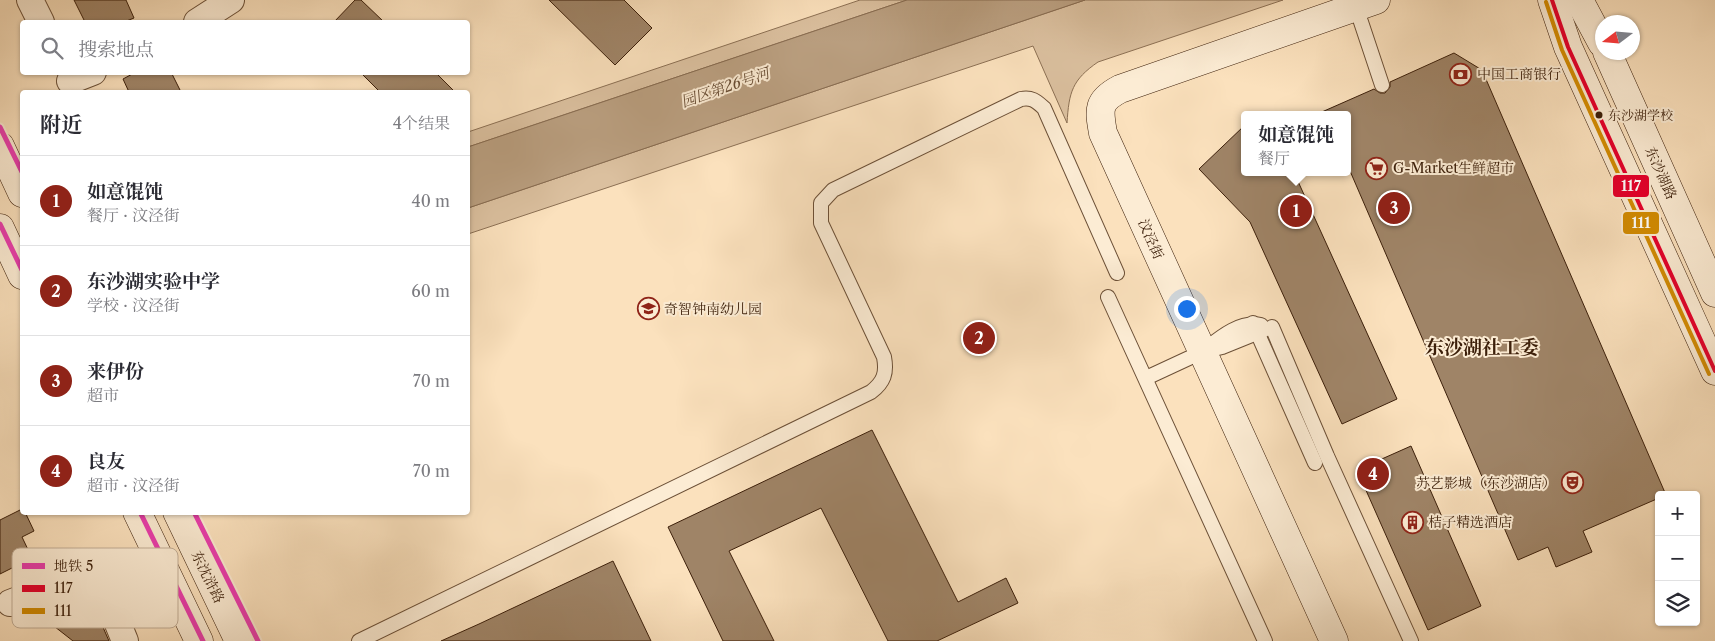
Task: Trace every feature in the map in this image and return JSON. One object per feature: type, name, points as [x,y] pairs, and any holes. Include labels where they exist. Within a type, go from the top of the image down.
[{"type":"main road","points":[[1552,0],[1568,47],[1715,372]]},
{"type":"main road","points":[[1579,0],[1595,30]]},
{"type":"main road","name":"汶泾街","points":[[1334,641],[1103,133],[1100,113],[1101,104],[1110,94],[1120,89],[1366,4]]},
{"type":"main road","name":"东沙湖路","points":[[1611,60],[1715,293]]},
{"type":"main road","points":[[0,146],[20,188]]},
{"type":"main road","points":[[0,228],[20,271]]},
{"type":"main road","points":[[138,515],[154,548]]},
{"type":"main road","name":"东沈浒路","points":[[178,515],[239,641]]},
{"type":"main road","points":[[178,597],[199,641]]},
{"type":"street","points":[[30,0],[40,20]]},
{"type":"street","points":[[200,20],[231,0]]},
{"type":"street","points":[[119,628],[125,641]]},
{"type":"lane","points":[[1366,4],[1382,85]]},
{"type":"lane","points":[[359,641],[862,397],[877,388],[884,379],[886,367],[884,357],[821,223],[821,203],[833,190],[1022,99],[1029,98],[1037,101],[1044,108],[1117,273]]},
{"type":"lane","points":[[1108,297],[1265,641]]},
{"type":"lane","points":[[1146,378],[1202,352],[1222,347],[1255,328],[1272,327],[1331,465],[1410,641]]},
{"type":"lane","points":[[1255,328],[1315,464]]},
{"type":"shaded area","points":[[860,0],[907,0],[470,146],[470,131]]},
{"type":"shaded area","points":[[1085,0],[1283,0],[1098,62],[1077,81],[1069,103],[1067,123],[1033,46],[470,233],[470,207]]},
{"type":"water","name":"园区第26号河","points":[[907,0],[1085,0],[470,207],[470,146]]},
{"type":"pier","points":[[20,299],[20,358],[8,362],[0,346],[0,306]]},
{"type":"building","points":[[74,0],[126,0],[134,18],[129,20],[84,20]]},
{"type":"building","points":[[355,0],[361,0],[382,20],[336,20]]},
{"type":"building","points":[[549,0],[624,0],[652,28],[615,65]]},
{"type":"building","points":[[1454,53],[1482,70],[1664,491],[1655,491],[1655,500],[1583,531],[1592,552],[1556,567],[1548,547],[1518,560],[1351,173],[1351,111],[1324,111],[1374,89],[1380,93],[1385,93],[1390,87],[1390,82]]},
{"type":"building","points":[[130,75],[172,75],[180,90],[128,90],[123,79]]},
{"type":"building","points":[[363,75],[438,75],[453,90],[378,90]]},
{"type":"building","points":[[1241,129],[1241,176],[1296,177],[1397,399],[1342,424],[1250,222],[1199,169]]},
{"type":"building","points":[[872,430],[958,602],[1006,578],[1018,603],[937,641],[888,641],[821,508],[729,551],[774,641],[723,641],[668,527]]},
{"type":"building","name":"桔子精选酒店","points":[[1411,446],[1481,606],[1428,630],[1357,470]]},
{"type":"building","points":[[20,510],[20,515],[26,515],[34,531],[22,537],[27,548],[12,548],[12,568],[0,574],[0,520]]},
{"type":"building","points":[[613,561],[651,641],[441,641],[479,624]]},
{"type":"building","points":[[56,628],[103,628],[109,641],[73,641]]},
{"type":"metro line","name":"5","points":[[0,127],[20,168]]},
{"type":"metro line","name":"5","points":[[0,224],[20,266]]},
{"type":"metro line","name":"5","points":[[141,515],[158,548]]},
{"type":"metro line","name":"5","points":[[195,515],[258,641]]},
{"type":"metro line","name":"5","points":[[178,590],[203,641]]},
{"type":"transit line","name":"117","points":[[1552,0],[1568,47],[1715,371]]},
{"type":"transit line","name":"111","points":[[1546,2],[1562,50],[1709,374]]},
{"type":"place","name":"中国工商银行","points":[[1461,74]]},
{"type":"place","name":"东沙湖学校","points":[[1599,115]]},
{"type":"place","name":"G-Market生鲜超市","points":[[1377,168]]},
{"type":"place","name":"来伊份","points":[[1394,208]]},
{"type":"place","name":"如意馄饨","points":[[1296,211]]},
{"type":"place","name":"奇智钟南幼儿园","points":[[648,309]]},
{"type":"place","name":"东沙湖实验中学","points":[[979,338]]},
{"type":"place","name":"良友","points":[[1373,474]]},
{"type":"place","name":"苏艺影城（东沙湖店）","points":[[1572,483]]},
{"type":"place","name":"桔子精选酒店","points":[[1412,522]]},
{"type":"district","name":"东沙湖社工委","points":[[1482,347]]}]
